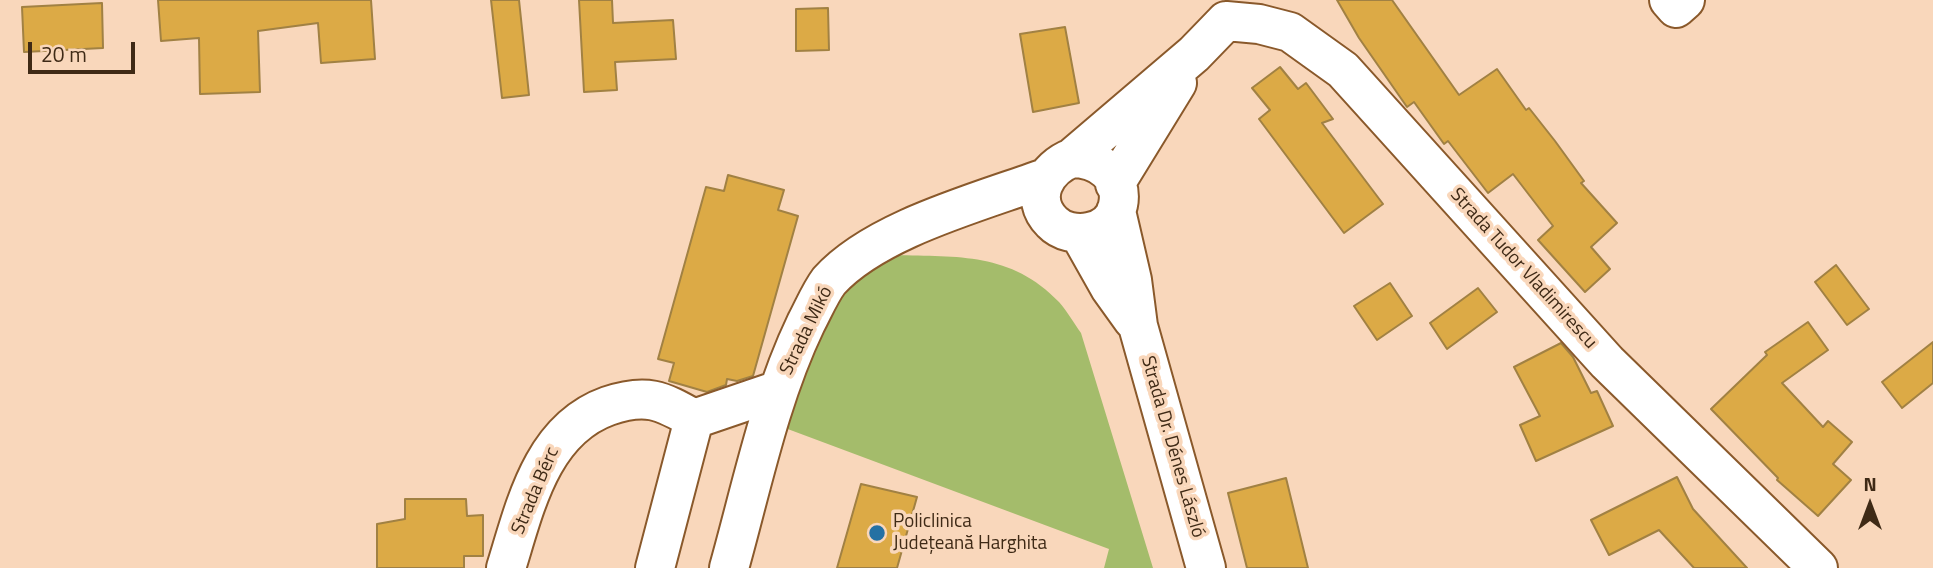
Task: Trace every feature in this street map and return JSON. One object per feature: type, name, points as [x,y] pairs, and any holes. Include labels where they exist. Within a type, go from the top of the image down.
[{"type":"street","points":[[1669,0],[1676,8],[1685,0]]},
{"type":"street","points":[[946,214],[1097,230],[1107,223],[1116,197],[1194,54],[1228,10]]},
{"type":"street","name":"Strada Tudor Vladimirescu","points":[[1228,10],[1259,24],[1290,32],[1343,70],[1607,362],[1818,568]]},
{"type":"street","points":[[1138,326],[1064,226],[1041,200],[1059,168],[1194,54]]},
{"type":"street","points":[[1059,168],[1094,160],[1104,166],[1116,197],[1138,326]]},
{"type":"street","name":"Strada Mikó","points":[[729,568],[779,390],[797,343],[829,282],[855,259],[886,239],[1059,168]]},
{"type":"street","name":"Strada Dr. Dénes László","points":[[1138,326],[1206,568]]},
{"type":"street","name":"Strada Mikó","points":[[694,419],[779,390]]},
{"type":"street","name":"Strada Bérc","points":[[506,568],[525,507],[547,457],[558,440],[572,426],[593,412],[648,398],[670,405],[694,419]]},
{"type":"street","points":[[655,568],[694,419]]},
{"type":"green space","points":[[895,255],[983,260],[1022,274],[1059,302],[1081,333],[1153,568],[1104,568],[1109,549],[785,428],[826,316],[860,273]]},
{"type":"building","points":[[158,0],[371,0],[375,59],[321,63],[318,23],[258,31],[260,92],[200,94],[199,38],[161,41]]},
{"type":"building","points":[[491,0],[519,0],[529,95],[502,98]]},
{"type":"building","points":[[579,0],[612,0],[613,23],[673,20],[676,59],[615,62],[617,90],[584,92]]},
{"type":"building","points":[[1337,0],[1392,0],[1459,95],[1497,69],[1526,110],[1529,108],[1555,141],[1584,181],[1581,183],[1617,223],[1591,247],[1610,269],[1585,292],[1538,240],[1553,226],[1513,174],[1488,193],[1448,141],[1444,144],[1414,102],[1407,107],[1359,38]]},
{"type":"building","points":[[102,3],[103,48],[24,52],[22,7]]},
{"type":"building","points":[[828,8],[829,50],[796,51],[796,9]]},
{"type":"building","points":[[1065,27],[1079,103],[1033,112],[1020,34]]},
{"type":"building","points":[[1280,67],[1298,89],[1306,83],[1333,119],[1322,123],[1383,204],[1344,233],[1259,119],[1270,110],[1252,88]]},
{"type":"building","points":[[728,175],[784,190],[778,210],[798,216],[753,376],[737,381],[727,379],[726,385],[707,392],[669,381],[674,363],[658,359],[706,187],[724,191]]},
{"type":"building","points":[[1836,265],[1869,309],[1847,325],[1815,282]]},
{"type":"building","points":[[1390,283],[1412,316],[1377,340],[1354,306]]},
{"type":"building","points":[[1478,288],[1497,312],[1447,349],[1430,323]]},
{"type":"building","points":[[1808,322],[1828,350],[1782,383],[1823,427],[1828,421],[1852,442],[1833,464],[1851,480],[1818,516],[1777,480],[1711,409],[1767,355],[1765,352]]},
{"type":"building","points":[[1933,342],[1933,383],[1902,408],[1882,382]]},
{"type":"building","points":[[1561,343],[1573,357],[1591,393],[1597,391],[1613,426],[1536,461],[1520,425],[1540,416],[1514,367]]},
{"type":"building","points":[[1677,477],[1693,509],[1747,568],[1694,568],[1659,530],[1609,555],[1591,520]]},
{"type":"building","points":[[1286,478],[1308,568],[1247,568],[1228,493]]},
{"type":"building","name":"Policlinica Județeană Harghita","points":[[861,484],[917,497],[897,568],[837,568]]},
{"type":"building","points":[[405,499],[466,499],[467,516],[483,515],[483,556],[464,556],[464,568],[377,568],[377,524],[405,519]]},
{"type":"place","name":"Policlinica Județeană Harghita","points":[[877,533]]}]
